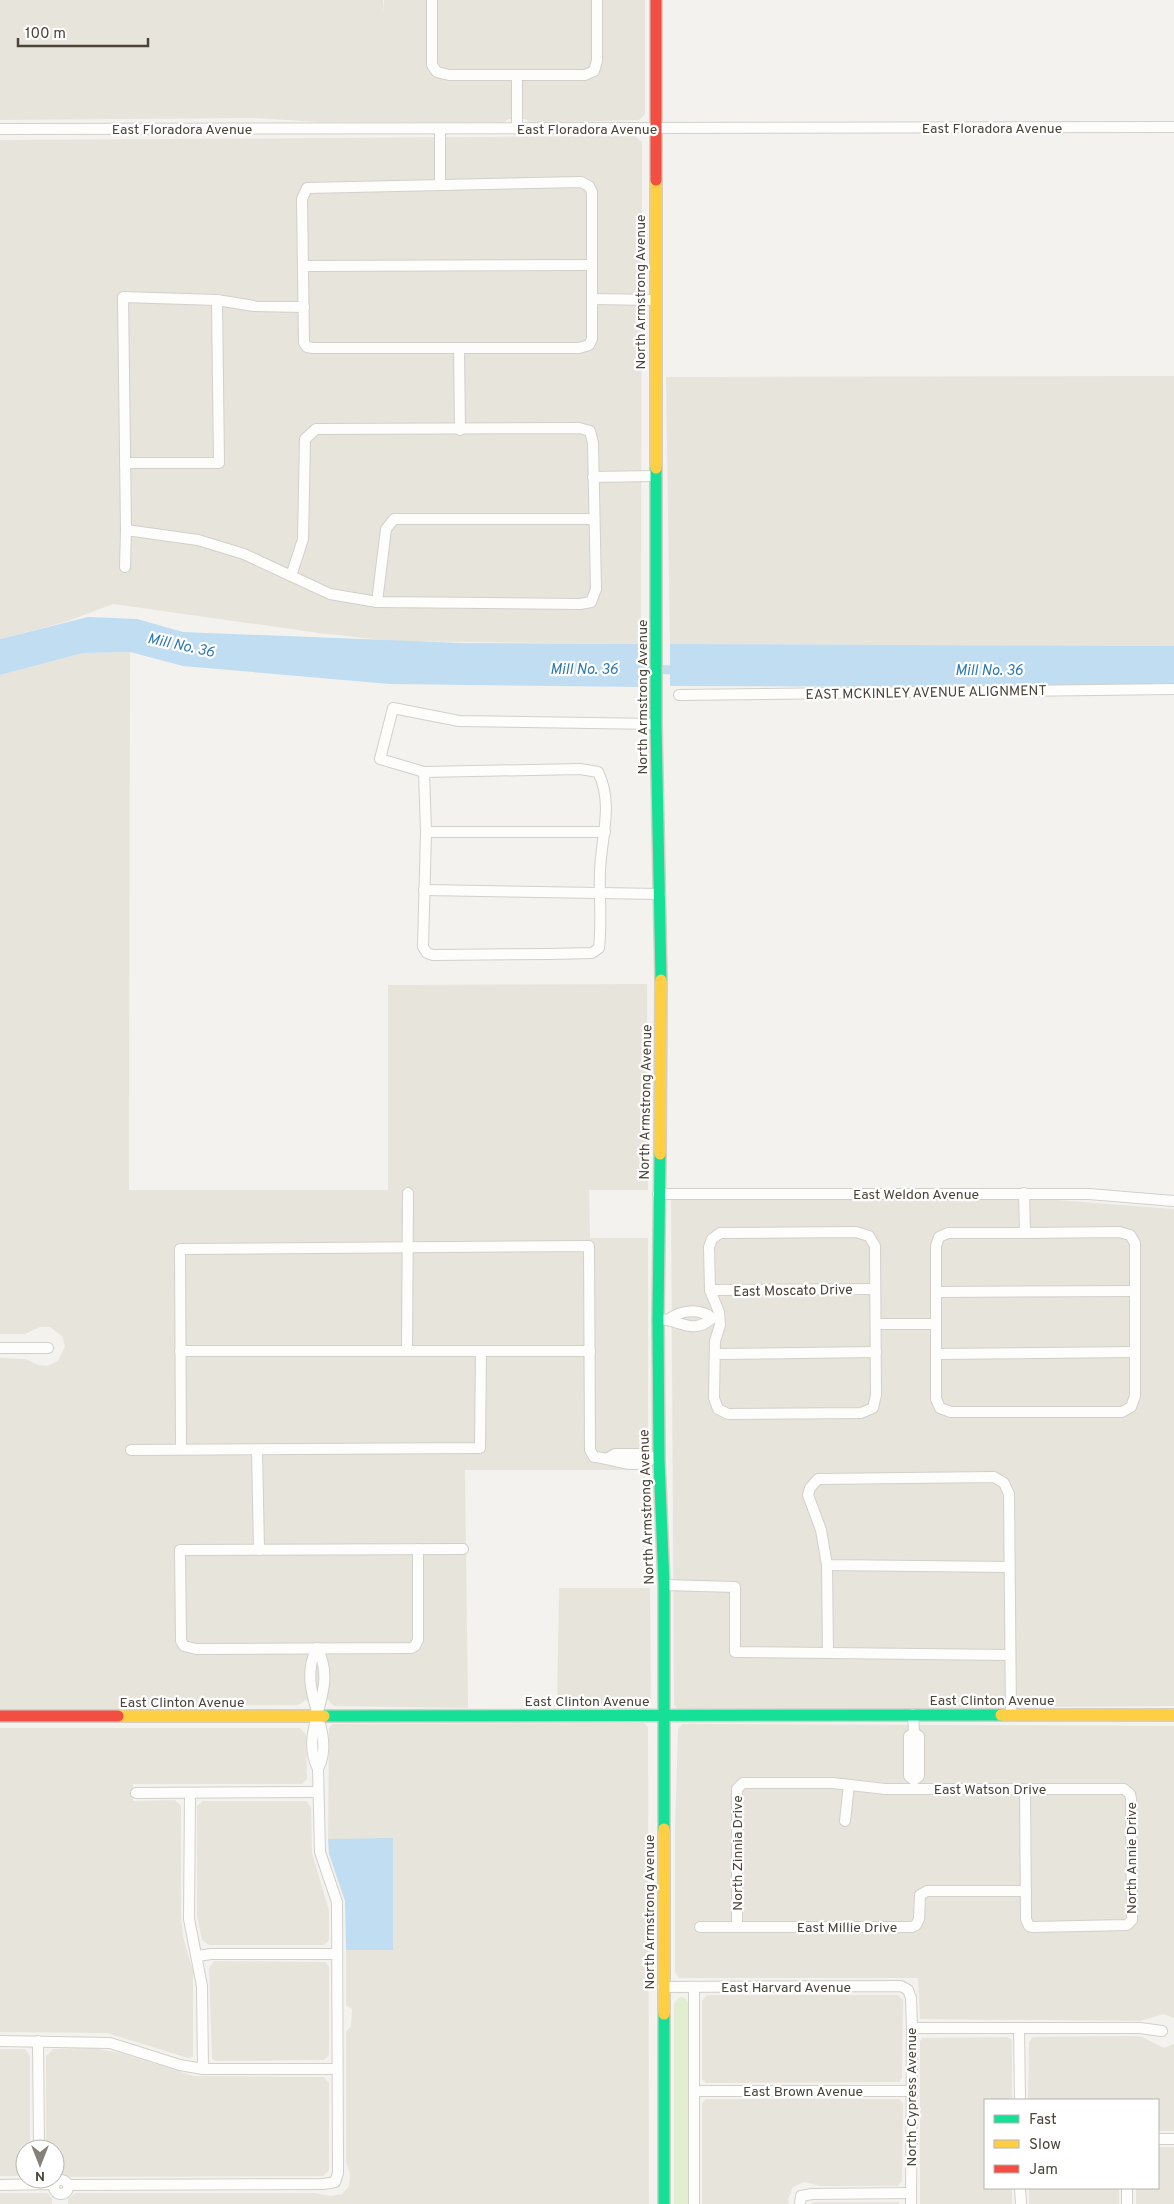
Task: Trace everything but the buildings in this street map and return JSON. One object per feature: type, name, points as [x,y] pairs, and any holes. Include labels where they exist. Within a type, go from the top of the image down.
[{"type":"street","points":[[432,0],[432,65],[437,72],[448,76],[585,75],[594,71],[597,61],[598,0]]},
{"type":"street","name":"North Armstrong Avenue","points":[[656,0],[656,724],[660,894],[658,1194],[663,1319],[655,1459],[664,1585],[664,2204]]},
{"type":"street","points":[[517,75],[517,129]]},
{"type":"street","name":"East Floradora Avenue","points":[[0,128],[655,129],[1174,127]]},
{"type":"street","points":[[440,129],[440,184]]},
{"type":"street","points":[[581,182],[589,186],[592,192],[592,265],[592,339],[585,347],[459,349],[313,348],[307,347],[304,343],[302,198],[306,188],[581,182]]},
{"type":"street","points":[[303,266],[592,265]]},
{"type":"street","points":[[125,567],[123,297],[217,300],[254,306],[304,307]]},
{"type":"street","points":[[592,299],[655,300]]},
{"type":"street","points":[[125,463],[219,463],[217,300]]},
{"type":"street","points":[[459,349],[460,430]]},
{"type":"street","points":[[126,530],[198,540],[244,554],[291,576],[330,594],[377,602],[580,604],[592,602],[596,589],[593,443],[590,431],[579,428],[460,430],[316,429],[305,439],[303,538],[291,576]]},
{"type":"street","points":[[593,477],[655,476]]},
{"type":"street","points":[[377,602],[386,528],[394,519],[594,519]]},
{"type":"street","name":"EAST MCKINLEY AVENUE ALIGNMENT","points":[[679,695],[1174,689]]},
{"type":"street","points":[[424,772],[426,832],[423,947],[427,953],[433,955],[592,953],[599,948],[600,863],[605,832],[606,794],[598,772],[580,769],[424,772],[380,759],[393,708],[459,721],[656,724]]},
{"type":"street","points":[[426,832],[605,832]]},
{"type":"street","points":[[424,890],[599,895],[660,894]]},
{"type":"street","points":[[407,1351],[408,1193]]},
{"type":"street","points":[[1024,1193],[1025,1233]]},
{"type":"street","name":"East Weldon Avenue","points":[[658,1194],[1024,1193],[1089,1194],[1174,1201]]},
{"type":"street","points":[[856,1232],[869,1236],[874,1246],[876,1324],[876,1395],[873,1408],[861,1413],[728,1414],[718,1409],[714,1398],[716,1318],[719,1312],[710,1290],[709,1247],[712,1239],[720,1233],[856,1232]]},
{"type":"street","points":[[1119,1232],[1130,1235],[1135,1243],[1136,1396],[1131,1407],[1122,1412],[951,1412],[940,1408],[936,1399],[936,1246],[939,1237],[948,1233],[1025,1233],[1119,1232]]},
{"type":"street","points":[[181,1449],[180,1249],[589,1246],[590,1450],[594,1457],[608,1458],[615,1463],[644,1464],[655,1459]]},
{"type":"street","name":"East Moscato Drive","points":[[710,1290],[875,1289]]},
{"type":"street","points":[[936,1292],[1135,1291]]},
{"type":"street","points":[[663,1319],[678,1312],[705,1312],[716,1318]]},
{"type":"street","points":[[696,1312],[696,1326]]},
{"type":"street","points":[[663,1319],[680,1326],[704,1326],[716,1318]]},
{"type":"street","points":[[876,1324],[936,1324]]},
{"type":"street","points":[[0,1348],[48,1348]]},
{"type":"street","points":[[180,1351],[590,1351]]},
{"type":"street","points":[[131,1450],[480,1448],[481,1351]]},
{"type":"street","points":[[715,1354],[876,1352]]},
{"type":"street","points":[[936,1354],[1135,1352]]},
{"type":"street","points":[[257,1450],[259,1550]]},
{"type":"street","points":[[828,1653],[827,1565],[821,1530],[808,1495],[810,1488],[818,1479],[994,1477],[1004,1483],[1009,1494],[1011,1715]]},
{"type":"street","points":[[418,1549],[418,1633],[415,1646],[406,1649],[196,1649],[184,1646],[181,1635],[180,1550],[259,1550],[418,1549],[463,1549]]},
{"type":"street","points":[[827,1565],[1009,1567]]},
{"type":"street","points":[[664,1585],[735,1587],[735,1652],[1010,1655]]},
{"type":"street","points":[[65,2182],[68,2185],[324,2184],[335,2182],[338,2173],[336,2069],[337,1902],[320,1852],[318,1768],[323,1758],[323,1732],[317,1717],[323,1698],[323,1660],[317,1648]]},
{"type":"street","points":[[913,1714],[914,1733],[909,1736],[909,1776],[914,1785]]},
{"type":"street","name":"East Clinton Avenue","points":[[0,1716],[1174,1715]]},
{"type":"street","name":"East Watson Drive","points":[[744,1783],[849,1785],[877,1789],[914,1785],[1025,1789],[1124,1788],[1129,1792]]},
{"type":"street","name":"North Zinnia Drive","points":[[737,1926],[737,1789],[744,1783]]},
{"type":"street","points":[[845,1821],[849,1785]]},
{"type":"street","points":[[1025,1789],[1026,1891]]},
{"type":"street","points":[[136,1793],[318,1792]]},
{"type":"street","name":"North Annie Drive","points":[[1026,1891],[1026,1920],[1032,1927],[1123,1926],[1130,1923],[1131,1808],[1129,1792]]},
{"type":"street","points":[[190,1793],[189,1919],[198,1956],[202,1986],[203,2069]]},
{"type":"street","name":"East Millie Drive","points":[[700,1927],[912,1927],[918,1922],[920,1895],[927,1890],[1026,1891]]},
{"type":"street","points":[[198,1956],[211,1954],[337,1954]]},
{"type":"street","name":"East Harvard Avenue","points":[[664,1987],[901,1986],[908,1990]]},
{"type":"street","points":[[694,1987],[694,2204]]},
{"type":"street","name":"North Cypress Avenue","points":[[908,1990],[911,1998],[912,2028],[911,2199]]},
{"type":"street","points":[[912,2028],[1140,2028],[1162,2031]]},
{"type":"street","points":[[1019,2028],[1020,2099]]},
{"type":"street","points":[[0,2041],[110,2043],[203,2069],[336,2069]]},
{"type":"street","points":[[38,2041],[39,2139]]},
{"type":"street","name":"East Brown Avenue","points":[[694,2091],[911,2091]]},
{"type":"street","points":[[1159,2139],[1174,2139]]},
{"type":"street","points":[[0,2185],[15,2184]]},
{"type":"street","points":[[61,2199],[68,2185]]},
{"type":"street","points":[[1020,2189],[1020,2204]]},
{"type":"street","points":[[1127,2189],[1127,2204]]},
{"type":"street","points":[[801,2200],[812,2194],[911,2199]]},
{"type":"shaded area","points":[[0,0],[383,0],[383,13],[384,0],[645,0],[645,114],[639,120],[531,123],[525,119],[509,119],[503,123],[318,122],[254,118],[0,120]]},
{"type":"shaded area","points":[[635,136],[642,142],[641,644],[392,641],[319,633],[113,604],[65,622],[0,639],[0,140]]},
{"type":"shaded area","points":[[1174,376],[1174,646],[670,644],[666,377]]},
{"type":"shaded area","points":[[130,652],[129,1190],[388,1190],[388,985],[647,984],[648,1190],[589,1190],[590,1238],[648,1238],[648,1442],[643,1447],[643,1470],[465,1470],[468,1708],[334,1706],[328,1700],[306,1700],[298,1705],[130,1706],[128,1710],[0,1710],[0,1358],[25,1359],[38,1365],[47,1366],[58,1361],[65,1346],[62,1336],[50,1327],[40,1327],[25,1334],[0,1334],[0,675],[83,653]]},
{"type":"shaded area","points":[[1031,1198],[1174,1209],[1174,1706],[678,1710],[674,1705],[671,1199]]},
{"type":"shaded area","points":[[559,1588],[650,1588],[651,1704],[648,1709],[557,1708]]},
{"type":"shaded area","points":[[644,1723],[648,1727],[649,2204],[68,2204],[68,2199],[75,2193],[314,2193],[331,2196],[342,2194],[349,2186],[350,2174],[346,2162],[346,2032],[351,2026],[352,2009],[346,2005],[346,1950],[393,1950],[393,1839],[328,1839],[329,1728],[332,1724]]},
{"type":"shaded area","points":[[682,1724],[1174,1726],[1174,2018],[1164,2014],[1140,2021],[920,2019],[918,1978],[679,1978],[675,1972],[675,1829],[678,1729]]},
{"type":"shaded area","points":[[0,1728],[300,1728],[306,1734],[307,1779],[302,1784],[133,1784],[133,1801],[175,1800],[181,1806],[181,1917],[183,1937],[193,1971],[193,2057],[188,2058],[107,2033],[0,2032]]},
{"type":"shaded area","points":[[203,1801],[306,1801],[311,1807],[312,1853],[329,1910],[329,1940],[324,1945],[209,1945],[202,1940],[197,1916],[197,1806]]},
{"type":"shaded area","points":[[214,1961],[325,1962],[329,1967],[329,2055],[324,2060],[217,2061],[212,2059],[209,1968]]},
{"type":"shaded area","points":[[707,1995],[898,1995],[903,2000],[902,2078],[899,2082],[706,2083],[702,2079],[702,2001]]},
{"type":"shaded area","points":[[1135,2036],[1142,2037],[1164,2048],[1174,2044],[1174,2131],[1159,2131],[1159,2099],[1028,2099],[1029,2042],[1033,2037]]},
{"type":"shaded area","points":[[1007,2037],[1012,2040],[1012,2099],[984,2099],[984,2189],[1012,2189],[1012,2204],[920,2204],[920,2041],[923,2038]]},
{"type":"shaded area","points":[[93,2048],[121,2053],[194,2076],[324,2077],[329,2083],[329,2170],[323,2176],[65,2177],[65,2139],[46,2139],[46,2056],[53,2049]]},
{"type":"shaded area","points":[[0,2049],[25,2049],[30,2056],[30,2139],[15,2139],[15,2176],[0,2176]]},
{"type":"shaded area","points":[[706,2099],[899,2099],[903,2103],[902,2181],[898,2186],[820,2186],[804,2182],[793,2187],[788,2199],[789,2204],[702,2204],[702,2103]]},
{"type":"shaded area","points":[[1159,2147],[1174,2147],[1174,2204],[1136,2204],[1136,2189],[1159,2189]]},
{"type":"shaded area","points":[[1029,2189],[1119,2189],[1119,2204],[1029,2204]]},
{"type":"shaded area","points":[[0,2193],[47,2193],[52,2199],[52,2204],[0,2204]]},
{"type":"shaded area","points":[[813,2202],[898,2202],[900,2204],[811,2204]]},
{"type":"green space","points":[[681,1997],[685,1998],[688,2003],[688,2204],[674,2204],[674,2004]]},
{"type":"water","points":[[88,617],[137,619],[183,632],[462,643],[641,644],[641,687],[390,684],[183,666],[130,652],[83,653],[0,675],[0,639]]},
{"type":"water","points":[[670,644],[1174,646],[1174,688],[670,686]]},
{"type":"water","points":[[393,1838],[393,1950],[346,1950],[345,1901],[329,1854],[328,1839]]},
{"type":"waterway","name":"Mill No. 36","points":[[629,669],[681,670]]},
{"type":"traffic: fast","points":[[656,468],[656,724],[661,980]]},
{"type":"traffic: fast","points":[[660,1154],[658,1319],[659,1459],[664,1585],[664,1829]]},
{"type":"traffic: fast","points":[[324,1716],[1001,1715]]},
{"type":"traffic: fast","points":[[664,2014],[664,2204]]},
{"type":"traffic: slow","points":[[656,180],[656,468]]},
{"type":"traffic: slow","points":[[660,1154],[661,980]]},
{"type":"traffic: slow","points":[[1001,1715],[1174,1715]]},
{"type":"traffic: slow","points":[[118,1716],[324,1716]]},
{"type":"traffic: slow","points":[[664,1829],[664,2014]]},
{"type":"traffic: jam","points":[[656,0],[656,180]]},
{"type":"traffic: jam","points":[[0,1716],[118,1716]]}]
